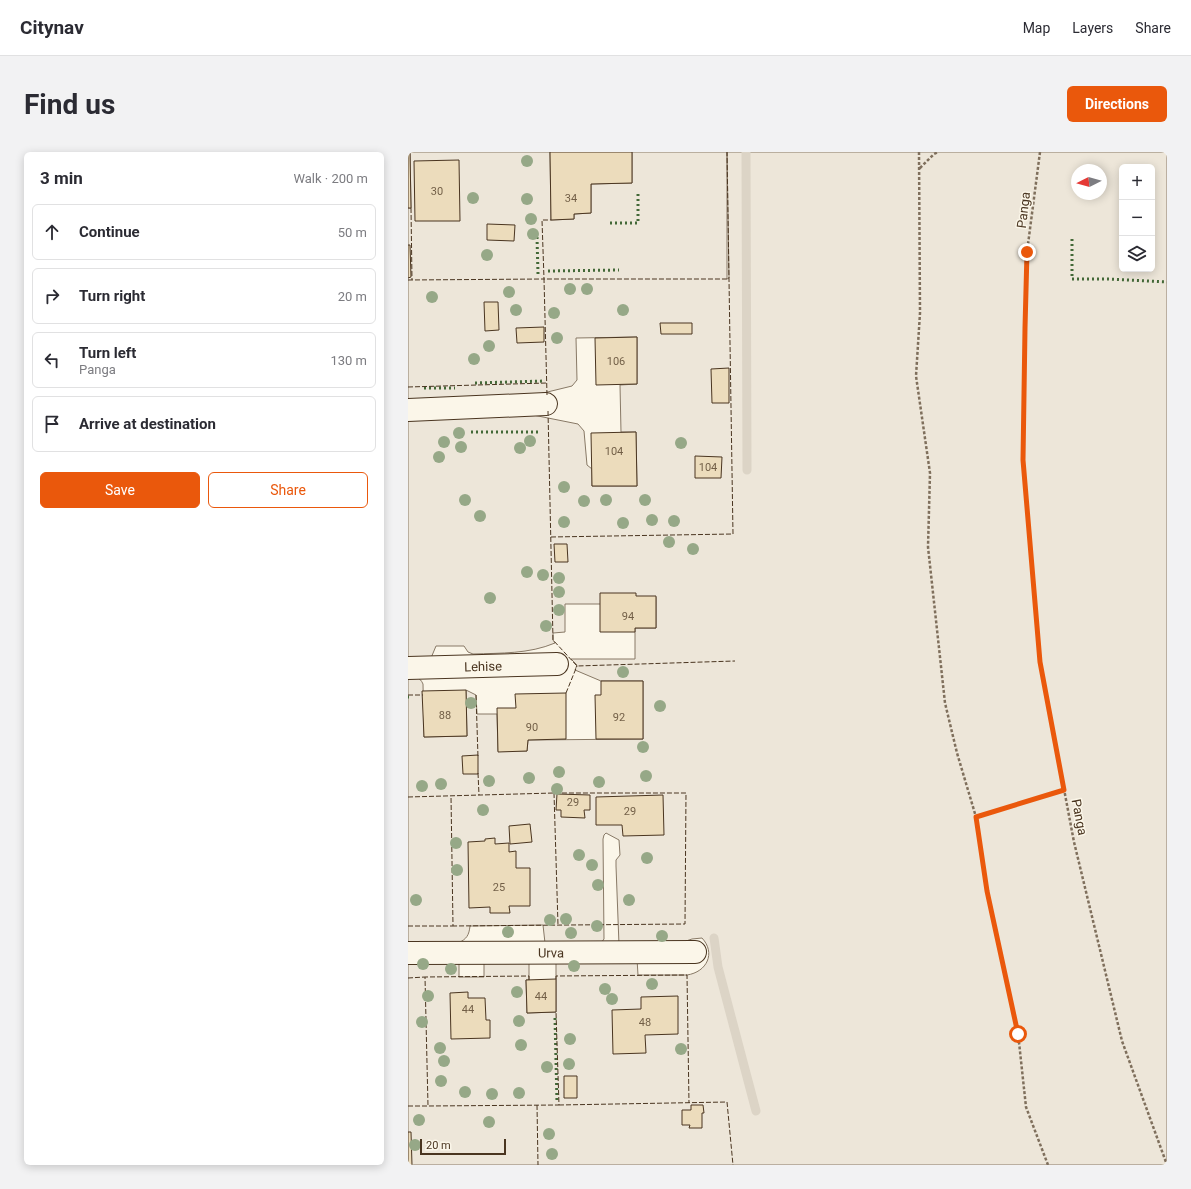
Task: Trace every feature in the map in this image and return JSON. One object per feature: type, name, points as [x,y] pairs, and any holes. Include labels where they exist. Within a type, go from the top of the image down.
[{"type":"street","points":[[408,410],[546,404]]},
{"type":"street","name":"Lehise","points":[[408,668],[557,664]]},
{"type":"street","name":"Urva","points":[[408,953],[695,952]]},
{"type":"path","points":[[919,152],[920,313],[916,376],[930,474],[928,547],[945,704],[976,817],[987,891],[1018,1034],[1026,1107],[1048,1165]]},
{"type":"path","points":[[920,168],[938,152]]},
{"type":"path","name":"Panga","points":[[1040,152],[1027,252],[1023,460],[1040,662],[1074,842],[1122,1041],[1167,1165]]},
{"type":"path","points":[[976,817],[1064,790]]},
{"type":"shaded area","points":[[410,152],[550,152],[551,220],[574,219],[574,214],[591,213],[591,184],[632,183],[632,152],[727,152],[1167,152],[1167,1165],[408,1165],[408,959],[459,960],[459,977],[484,977],[484,963],[529,958],[529,980],[526,980],[527,1013],[556,1012],[556,959],[637,959],[638,975],[687,975],[700,970],[704,966],[709,956],[706,944],[702,938],[692,939],[680,943],[619,945],[616,860],[620,855],[619,840],[606,833],[603,839],[604,939],[601,943],[545,943],[543,925],[470,926],[467,936],[464,940],[458,943],[408,945],[408,677],[417,678],[421,680],[423,684],[424,737],[467,736],[466,690],[476,695],[477,714],[497,714],[498,751],[527,751],[528,740],[643,739],[643,681],[601,681],[575,670],[577,665],[571,659],[635,659],[635,628],[656,628],[656,597],[600,604],[565,604],[565,632],[553,633],[553,640],[555,643],[545,647],[515,652],[473,654],[468,652],[464,646],[436,646],[431,658],[408,659],[408,416],[533,415],[578,424],[584,431],[587,465],[592,469],[592,486],[637,486],[636,432],[621,432],[620,385],[637,384],[637,337],[576,338],[577,380],[572,386],[527,397],[408,403],[408,208],[411,208]],"holes":[[[727,152],[729,278],[727,279]]]},
{"type":"building","points":[[408,152],[410,152],[411,208],[408,208]]},
{"type":"building","points":[[550,152],[632,152],[632,183],[591,184],[591,213],[574,214],[574,219],[551,220]]},
{"type":"building","points":[[459,160],[460,221],[415,221],[414,161]]},
{"type":"building","points":[[487,224],[515,225],[514,241],[487,240]]},
{"type":"building","points":[[408,245],[410,245],[411,277],[408,278]]},
{"type":"building","points":[[484,302],[498,302],[499,330],[485,331]]},
{"type":"building","points":[[660,323],[692,323],[692,334],[661,334]]},
{"type":"building","points":[[544,327],[544,342],[517,343],[516,328]]},
{"type":"building","points":[[637,337],[637,384],[596,385],[595,338]]},
{"type":"building","points":[[729,368],[729,403],[712,403],[711,369]]},
{"type":"building","points":[[636,432],[637,486],[592,486],[591,433]]},
{"type":"building","points":[[695,456],[722,457],[721,478],[695,478]]},
{"type":"building","points":[[554,544],[567,544],[568,562],[555,562]]},
{"type":"building","points":[[600,593],[636,593],[636,596],[656,596],[656,628],[635,628],[635,632],[600,632]]},
{"type":"building","points":[[601,681],[643,681],[643,739],[596,739],[595,695],[601,695]]},
{"type":"building","points":[[466,690],[467,736],[424,737],[422,691]]},
{"type":"building","points":[[566,693],[566,739],[528,740],[527,751],[498,752],[497,708],[516,708],[515,694]]},
{"type":"building","points":[[478,755],[478,774],[463,774],[462,756]]},
{"type":"building","points":[[557,794],[590,795],[590,810],[584,810],[585,818],[561,817],[561,810],[556,810]]},
{"type":"building","points":[[663,795],[664,835],[623,836],[622,825],[596,825],[596,797]]},
{"type":"building","points":[[530,824],[532,842],[510,844],[509,826]]},
{"type":"building","points":[[495,838],[495,844],[509,843],[509,852],[516,851],[516,868],[530,868],[530,906],[509,906],[510,913],[490,913],[490,907],[469,908],[468,842],[485,841],[485,839]]},
{"type":"building","points":[[556,979],[556,1012],[527,1013],[526,980]]},
{"type":"building","points":[[468,992],[468,998],[485,998],[486,1020],[490,1020],[490,1038],[451,1039],[450,993]]},
{"type":"building","points":[[678,996],[678,1034],[645,1035],[646,1053],[613,1054],[612,1010],[641,1009],[641,997]]},
{"type":"building","points":[[564,1076],[577,1076],[577,1098],[564,1098]]},
{"type":"building","points":[[691,1105],[703,1105],[704,1113],[702,1113],[702,1128],[689,1128],[690,1125],[682,1125],[682,1110],[691,1110]]},
{"type":"building","points":[[408,1132],[411,1132],[412,1165],[408,1165]]},
{"type":"waterway","points":[[746,152],[747,470]]},
{"type":"waterway","points":[[714,938],[718,967],[756,1111]]},
{"type":"hedge","points":[[610,223],[638,223],[638,191]]},
{"type":"hedge","points":[[537,237],[538,274]]},
{"type":"hedge","points":[[1072,239],[1072,279],[1167,282]]},
{"type":"hedge","points":[[548,271],[619,270]]},
{"type":"hedge","points":[[475,383],[545,381]]},
{"type":"hedge","points":[[424,388],[455,388]]},
{"type":"hedge","points":[[471,432],[539,432]]},
{"type":"hedge","points":[[555,1018],[557,1103]]},
{"type":"fence","points":[[551,537],[733,534],[727,152]]},
{"type":"fence","points":[[411,208],[412,280]]},
{"type":"fence","points":[[408,280],[544,279],[542,220],[551,220]]},
{"type":"fence","points":[[547,395],[544,279],[729,279]]},
{"type":"fence","points":[[408,387],[547,383]]},
{"type":"fence","points":[[548,411],[553,640],[577,666],[735,661]]},
{"type":"fence","points":[[566,693],[577,666]]},
{"type":"fence","points":[[408,695],[423,695]]},
{"type":"fence","points":[[476,695],[478,757]]},
{"type":"fence","points":[[478,773],[479,795]]},
{"type":"fence","points":[[554,793],[558,925]]},
{"type":"fence","points":[[408,797],[554,793],[686,793],[685,924],[453,926]]},
{"type":"fence","points":[[408,926],[453,926],[451,796]]},
{"type":"fence","points":[[556,979],[556,976],[687,975],[689,1103]]},
{"type":"fence","points":[[529,980],[529,976],[425,977],[428,1106],[559,1105],[556,1012]]},
{"type":"fence","points":[[408,978],[425,977]]},
{"type":"fence","points":[[559,1105],[727,1102],[733,1165]]},
{"type":"fence","points":[[537,1105],[538,1165]]},
{"type":"fence","points":[[408,1106],[428,1106]]},
{"type":"route","points":[[1018,1034],[987,891],[976,817],[1064,790],[1040,662],[1023,460],[1027,252]]}]
